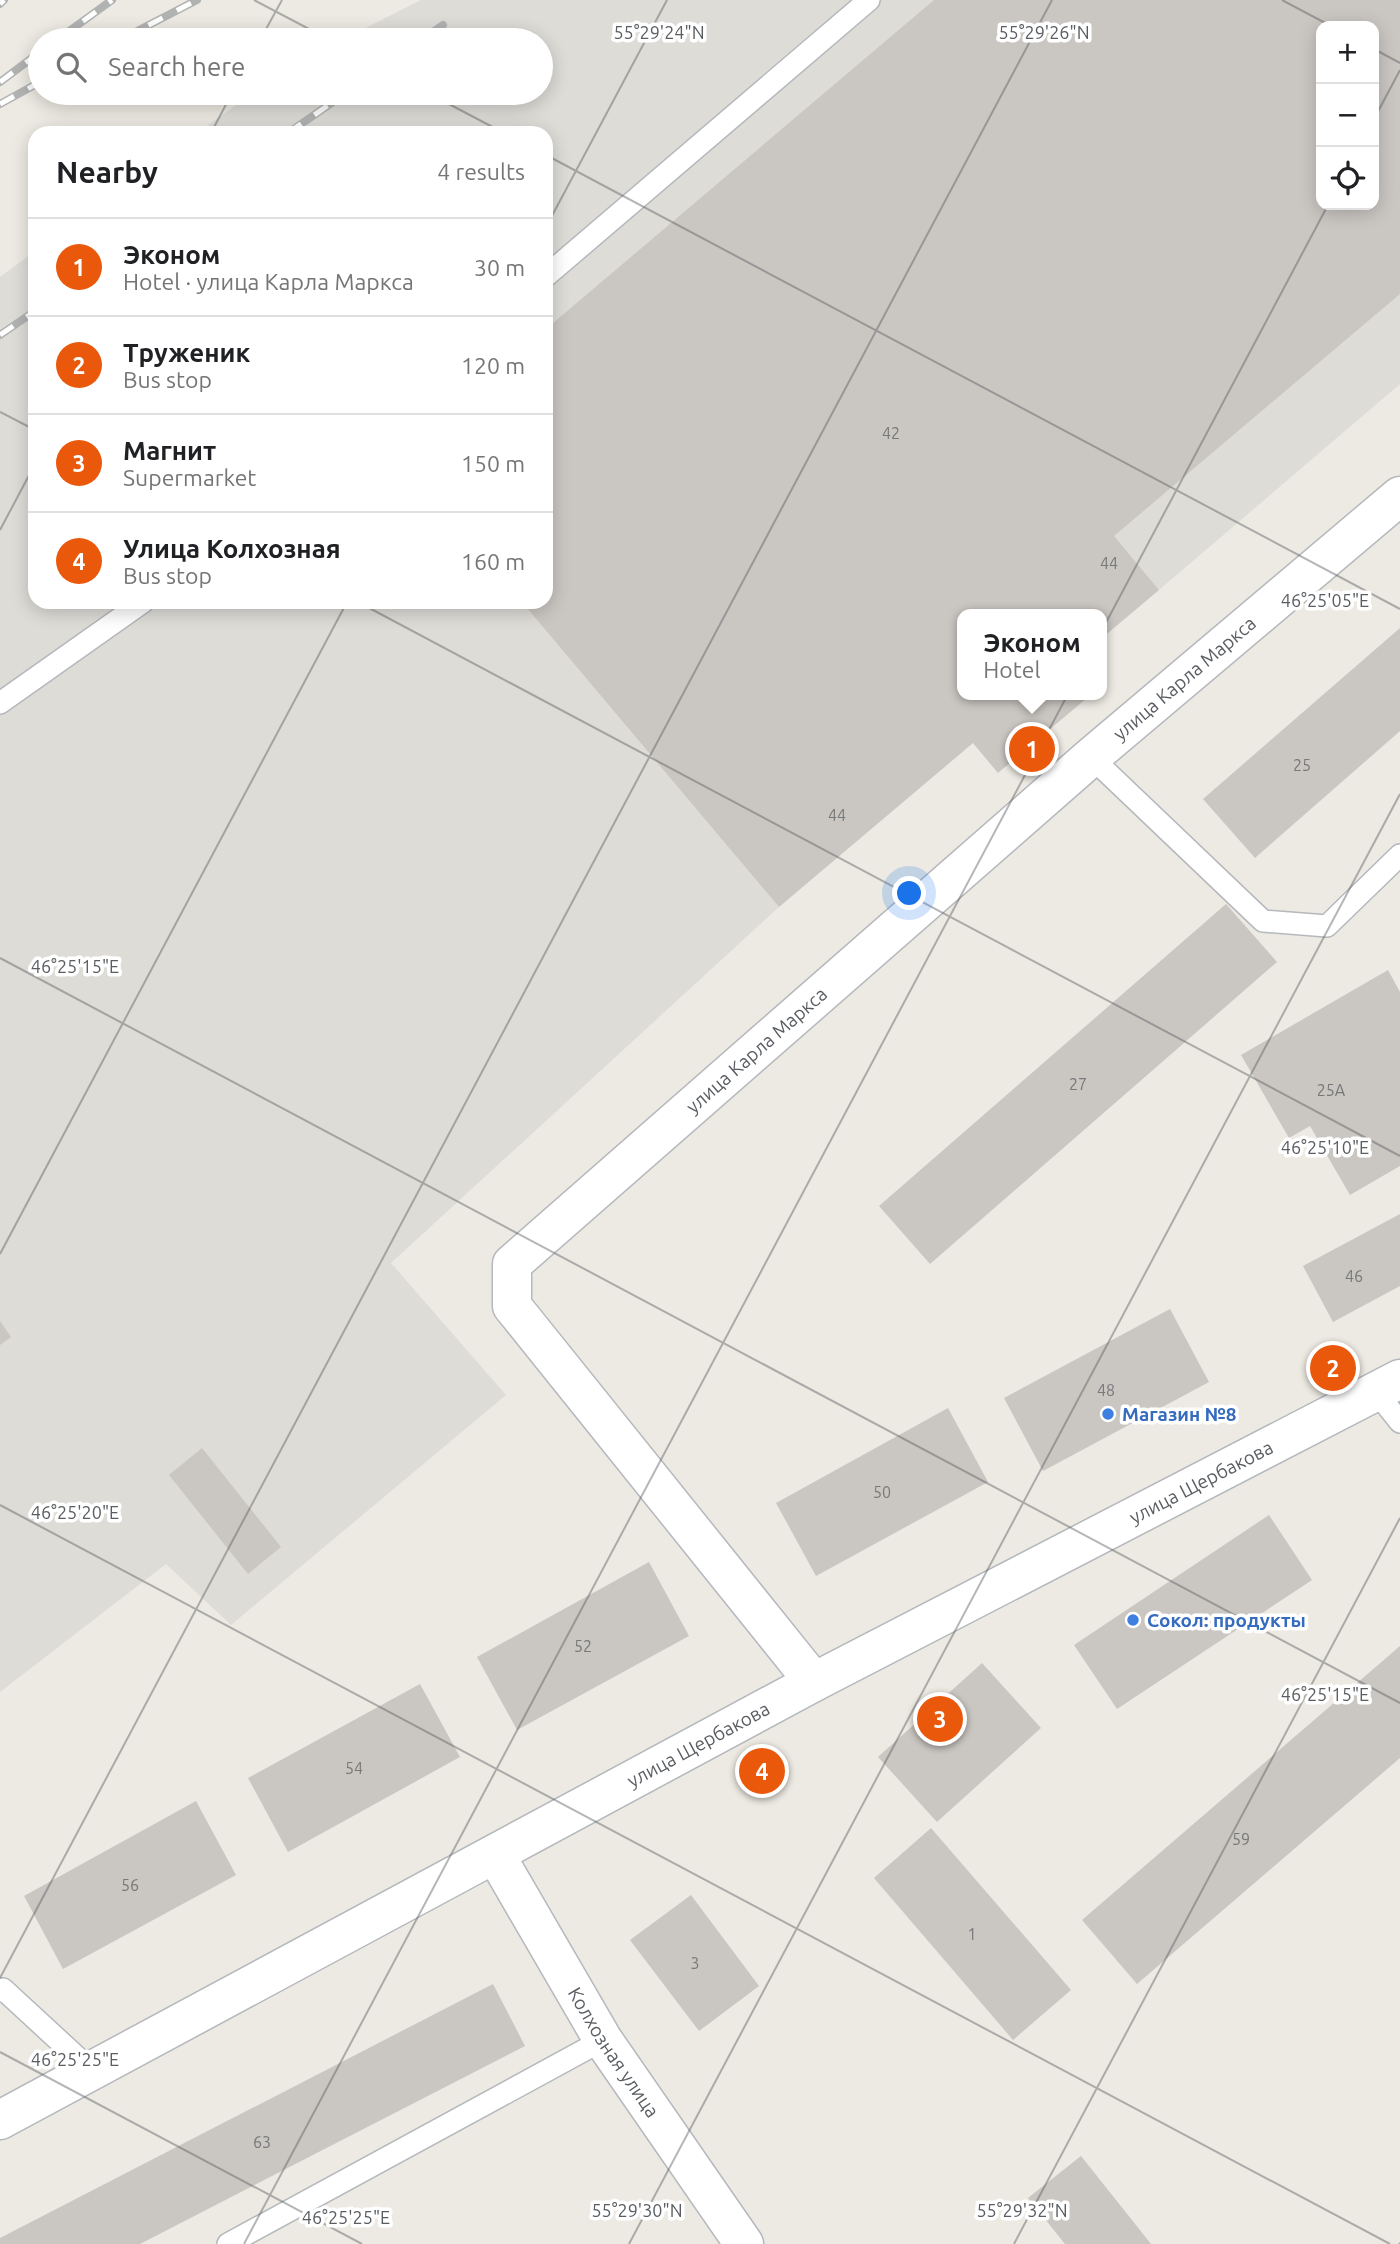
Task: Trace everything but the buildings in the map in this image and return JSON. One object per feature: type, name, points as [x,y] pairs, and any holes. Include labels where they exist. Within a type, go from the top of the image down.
[{"type":"street","name":"улица Карла Маркса","points":[[814,1682],[512,1306],[512,1264],[1091,757],[1400,496]]},
{"type":"street","name":"улица Щербакова","points":[[0,2120],[814,1682],[1388,1385]]},
{"type":"street","name":"Колхозная улица","points":[[495,1854],[603,2040],[744,2244]]},
{"type":"lane","points":[[553,270],[869,0]]},
{"type":"lane","points":[[0,703],[133,609]]},
{"type":"lane","points":[[1091,757],[1263,921],[1327,926],[1400,855]]},
{"type":"lane","points":[[1388,1385],[1400,1422]]},
{"type":"lane","points":[[0,1990],[3,1989],[92,2071]]},
{"type":"lane","points":[[228,2244],[603,2040]]},
{"type":"shaded area","points":[[421,0],[1400,0],[1400,384],[1159,590],[1114,537],[1028,609],[957,609],[957,619],[737,857],[779,907],[391,1263],[506,1395],[231,1625],[166,1564],[0,1692],[0,277],[28,256],[28,609],[553,609],[553,126],[207,126],[236,105],[553,105],[553,28],[366,28]]},
{"type":"railway","points":[[0,4],[4,0]]},
{"type":"railway","points":[[74,28],[112,0]]},
{"type":"railway","points":[[143,28],[197,0]]},
{"type":"railway","points":[[439,28],[443,25]]},
{"type":"railway","points":[[0,82],[28,61]]},
{"type":"railway","points":[[0,104],[28,89]]},
{"type":"railway","points":[[298,126],[329,105]]},
{"type":"railway","points":[[0,335],[28,316]]},
{"type":"place","name":"Эконом","points":[[1032,749]]},
{"type":"place","name":"Труженик","points":[[1333,1368]]},
{"type":"place","name":"Магазин №8","points":[[1108,1414]]},
{"type":"place","name":"Сокол: продукты","points":[[1133,1620]]},
{"type":"place","name":"Магнит","points":[[940,1719]]},
{"type":"place","name":"Улица Колхозная","points":[[762,1771]]}]
